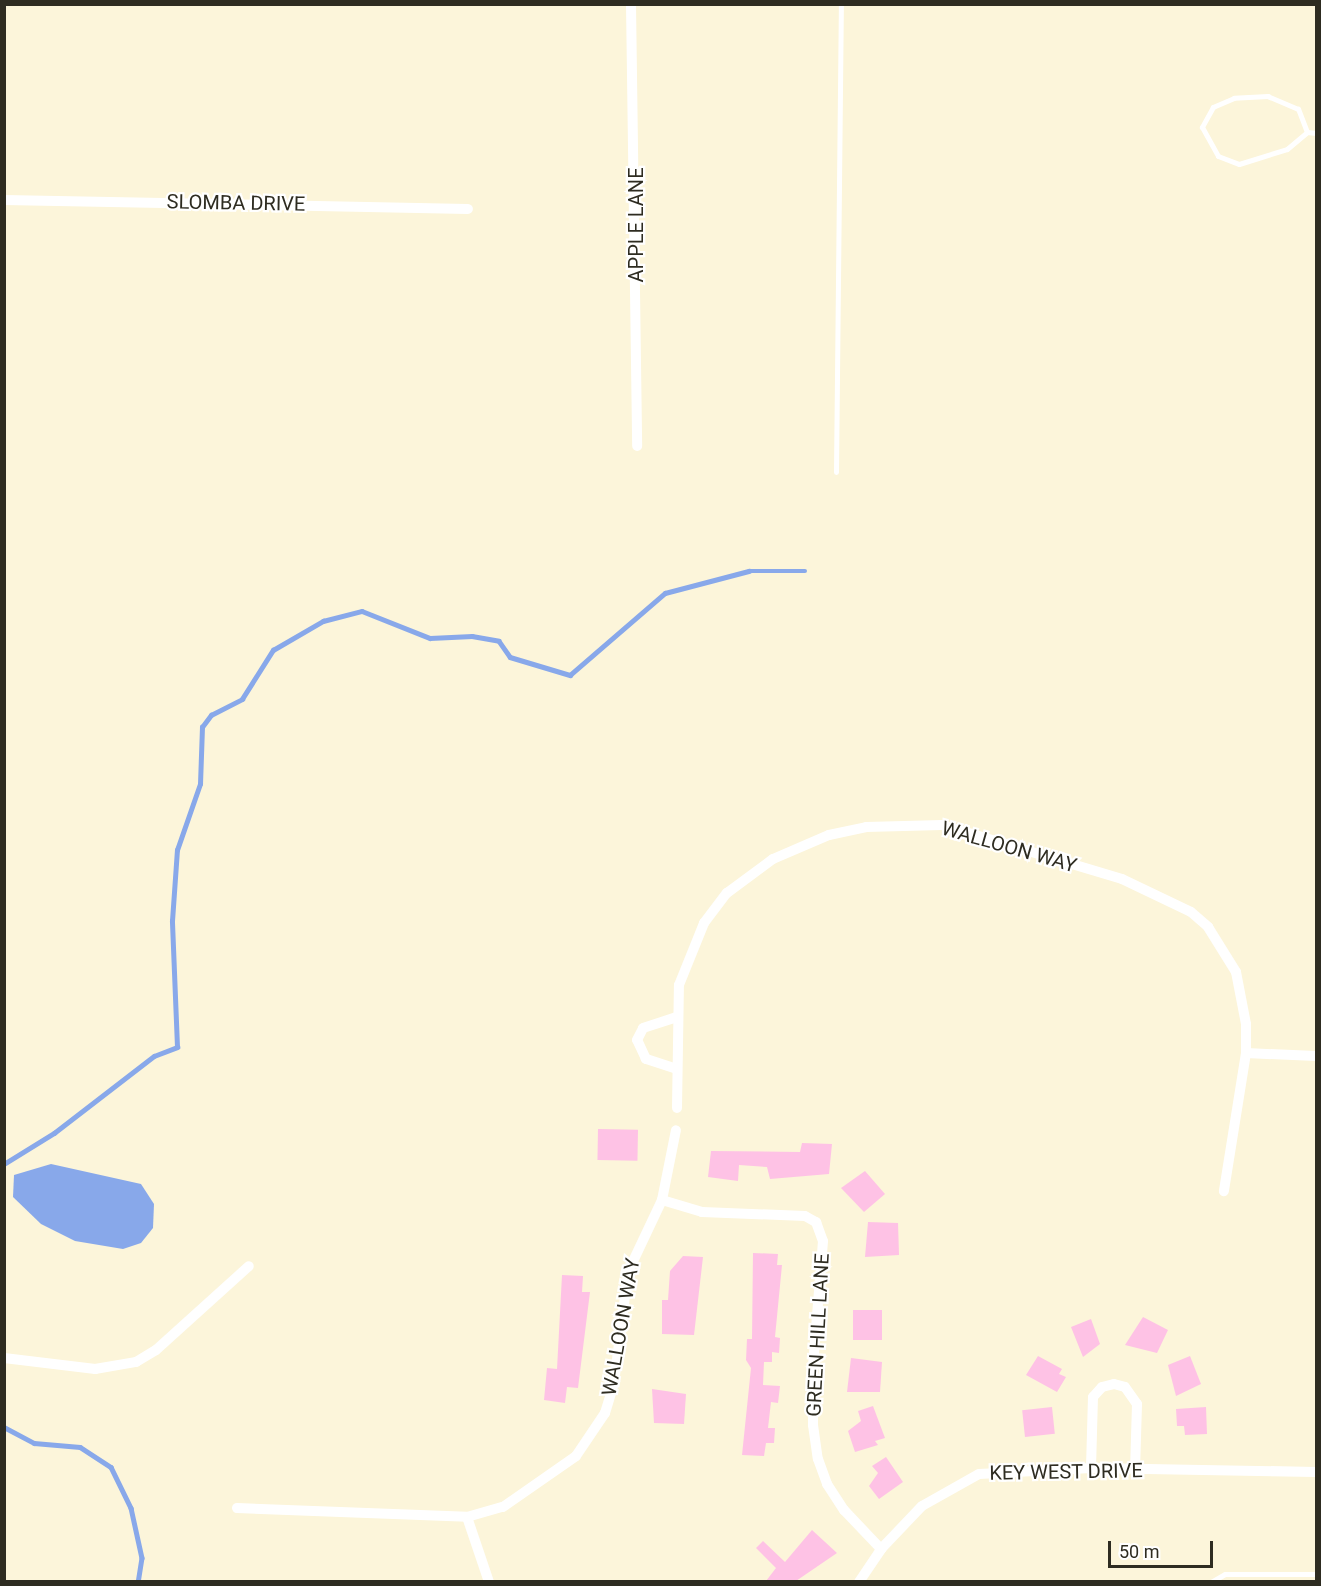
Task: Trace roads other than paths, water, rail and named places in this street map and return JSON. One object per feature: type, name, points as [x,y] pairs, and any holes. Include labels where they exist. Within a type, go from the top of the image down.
[{"type":"street","name":"APPLE LANE","points":[[631,4],[637,446]]},
{"type":"street","name":"SLOMBA DRIVE","points":[[4,200],[468,209]]},
{"type":"street","name":"WALLOON WAY","points":[[677,1108],[679,985],[704,923],[727,893],[749,875],[796,847],[829,835],[866,827],[942,825],[1122,879],[1191,912],[1208,927],[1236,972],[1244,997],[1246,1053],[1224,1191]]},
{"type":"street","points":[[677,1017],[643,1028],[637,1040],[646,1059],[677,1069]]},
{"type":"street","points":[[1246,1053],[1317,1056]]},
{"type":"street","name":"WALLOON WAY","points":[[237,1508],[467,1517],[504,1507],[576,1456],[591,1437],[605,1413],[614,1383],[628,1272],[662,1200],[676,1130]]},
{"type":"street","name":"GREEN HILL LANE","points":[[662,1200],[702,1212],[806,1216],[816,1222],[823,1241],[813,1365],[813,1425],[818,1459],[844,1510],[881,1550]]},
{"type":"street","points":[[4,1358],[95,1369],[136,1362],[156,1350],[249,1266]]},
{"type":"street","points":[[1091,1468],[1093,1397],[1102,1387],[1114,1384],[1125,1387],[1137,1404],[1135,1470]]},
{"type":"street","name":"KEY WEST DRIVE","points":[[859,1581],[881,1550],[922,1506],[979,1474],[1091,1468],[1317,1472]]},
{"type":"street","points":[[467,1517],[489,1581]]},
{"type":"lane","points":[[836,472],[841,4]]},
{"type":"lane","points":[[1307,132],[1298,109],[1268,96],[1234,98],[1213,107],[1202,127],[1218,156],[1239,164],[1287,149],[1307,132],[1317,133]]},
{"type":"lane","points":[[1211,1581],[1225,1574],[1317,1574]]},
{"type":"water","points":[[51,1164],[141,1184],[154,1204],[153,1228],[141,1243],[123,1249],[75,1241],[41,1224],[13,1197],[14,1175]]},
{"type":"waterway","points":[[4,1164],[54,1133],[154,1056],[177,1047],[172,921],[177,850],[200,784],[202,727],[211,715],[242,699],[273,650],[323,621],[362,611],[430,638],[472,636],[499,641],[510,657],[570,675],[665,593],[749,571],[805,571]]},
{"type":"waterway","points":[[4,1427],[34,1443],[80,1447],[111,1467],[131,1508],[142,1558],[138,1582]]}]
